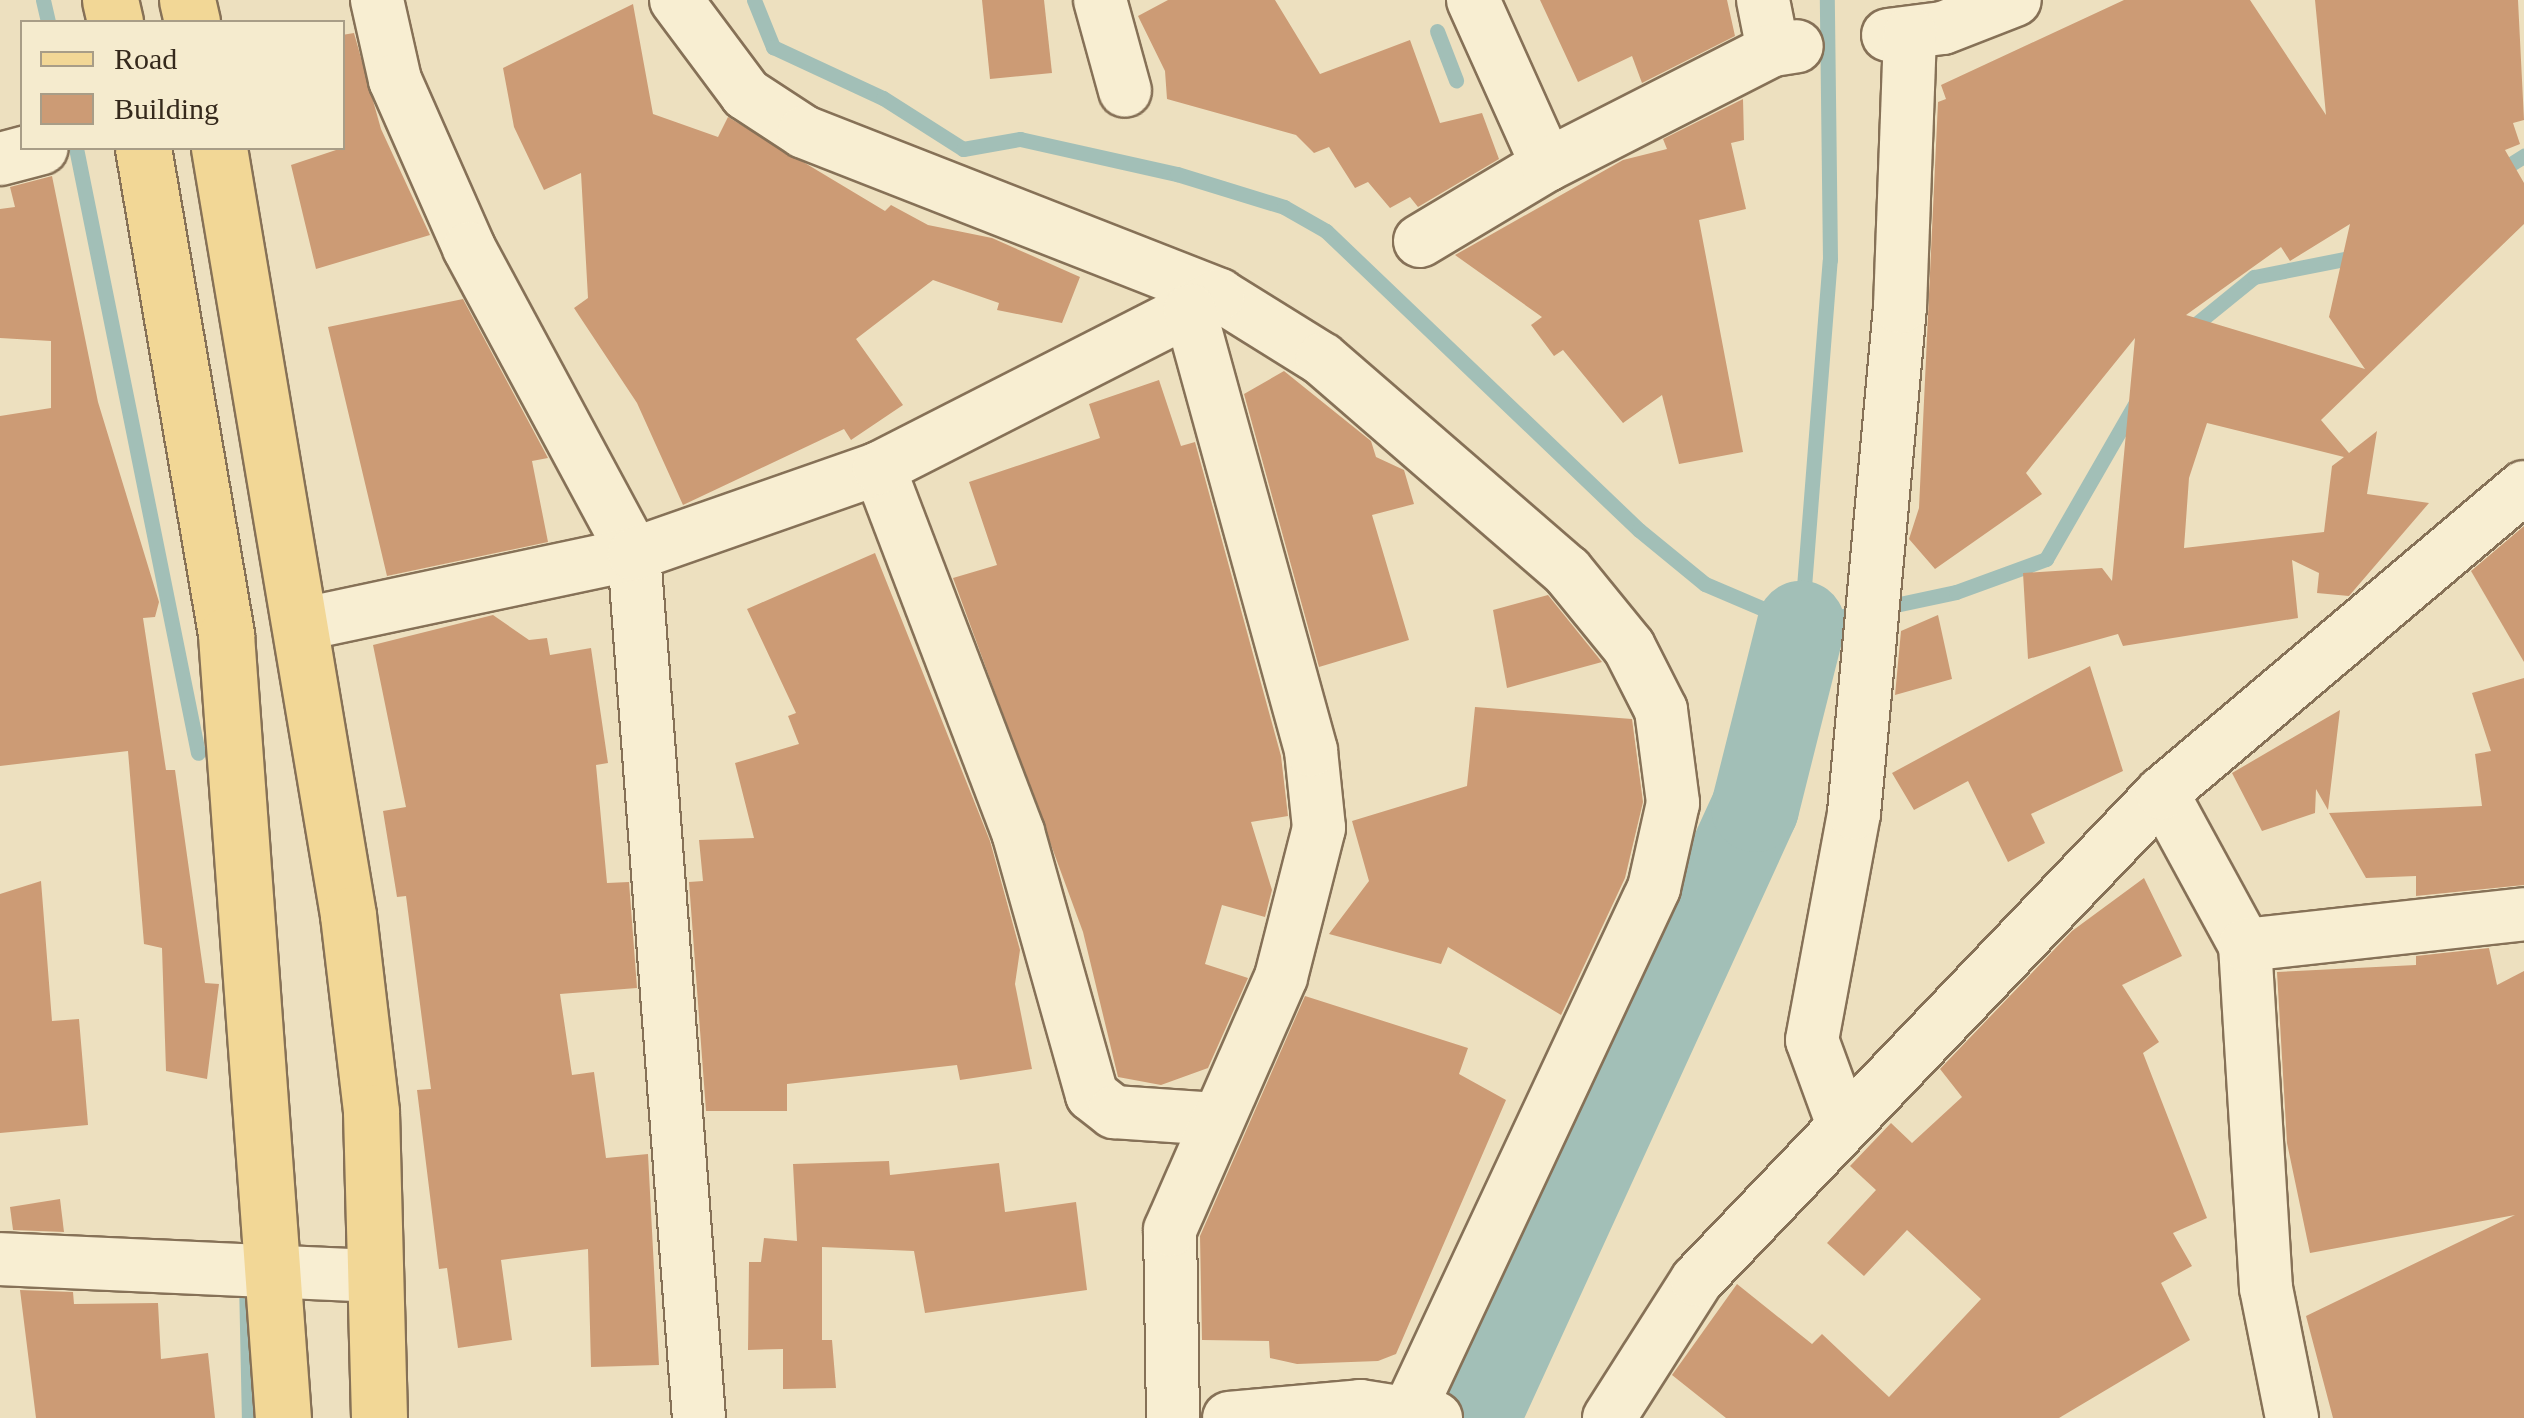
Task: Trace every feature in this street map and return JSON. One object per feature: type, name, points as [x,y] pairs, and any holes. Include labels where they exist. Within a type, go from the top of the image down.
[{"type":"main road","points":[[142,150],[226,636],[276,1267],[284,1418]]},
{"type":"main road","points":[[219,150],[304,624],[371,1112],[379,1418]]},
{"type":"street","points":[[377,0],[395,80],[469,248],[634,554],[698,1418]]},
{"type":"street","points":[[676,0],[746,94],[804,132],[1204,303],[1322,359],[1566,571],[1629,647],[1661,710],[1672,803],[1654,888],[1418,1415],[1229,1418]]},
{"type":"street","points":[[1100,0],[1125,90]]},
{"type":"street","points":[[1473,0],[1546,165]]},
{"type":"street","points":[[1842,1122],[1812,1040],[1854,813],[1900,308],[1918,24],[2015,0]]},
{"type":"street","points":[[1420,241],[1778,32]]},
{"type":"street","points":[[0,158],[34,150]]},
{"type":"street","points":[[304,624],[634,554],[879,468],[1204,303]]},
{"type":"street","points":[[1172,1418],[1164,1304],[1170,1230],[1287,960],[1319,828],[1311,750],[1204,303]]},
{"type":"street","points":[[879,468],[1018,832],[1092,1095],[1114,1112],[1216,1119]]},
{"type":"street","points":[[1609,1418],[1697,1280],[1842,1122],[2162,793],[2524,488]]},
{"type":"street","points":[[2162,793],[2246,945],[2266,1288],[2292,1418]]},
{"type":"street","points":[[2246,945],[2524,914]]},
{"type":"street","points":[[0,1259],[276,1267],[374,1276]]},
{"type":"building","points":[[982,0],[1044,0],[1052,73],[990,79]]},
{"type":"building","points":[[1168,0],[1275,0],[1320,74],[1410,40],[1440,123],[1482,113],[1499,159],[1418,207],[1410,197],[1390,208],[1368,182],[1355,188],[1329,147],[1314,153],[1296,135],[1167,99],[1165,71],[1138,16]]},
{"type":"building","points":[[1540,0],[1727,0],[1735,36],[1642,83],[1632,56],[1578,82]]},
{"type":"building","points":[[2124,0],[2250,0],[2326,115],[2315,0],[2518,0],[2524,120],[2513,123],[2520,144],[2505,150],[2524,183],[2524,224],[2321,420],[2349,453],[2377,431],[2367,494],[2429,503],[2349,596],[2317,593],[2319,573],[2292,560],[2298,618],[2123,646],[2118,634],[2028,659],[2023,573],[2102,568],[2112,581],[2135,338],[2026,473],[2042,494],[1935,569],[1909,539],[1919,508],[1938,102],[1946,99],[1941,85]],"holes":[[[2350,224],[2329,317],[2365,369],[2186,315],[2281,247],[2290,261]],[[2207,423],[2344,457],[2332,466],[2324,532],[2184,548],[2189,478]]]},
{"type":"building","points":[[633,4],[653,114],[718,137],[728,117],[885,211],[891,205],[928,225],[992,238],[1080,277],[1062,323],[997,310],[999,303],[933,280],[856,339],[903,405],[851,440],[844,429],[683,505],[637,403],[574,308],[588,298],[581,173],[544,190],[514,127],[503,68]]},
{"type":"building","points":[[354,33],[381,129],[430,235],[316,269],[291,165],[345,150],[345,34]]},
{"type":"building","points":[[1743,99],[1744,140],[1731,143],[1746,209],[1699,220],[1743,452],[1679,464],[1662,395],[1623,423],[1563,350],[1554,356],[1531,325],[1542,317],[1455,255],[1623,160],[1667,149],[1663,139]]},
{"type":"building","points":[[52,176],[98,402],[159,602],[155,617],[143,618],[166,770],[175,770],[205,983],[219,984],[207,1079],[166,1071],[162,948],[144,944],[128,751],[0,766],[0,416],[51,408],[51,341],[0,338],[0,209],[15,207],[10,187]]},
{"type":"building","points":[[463,299],[548,458],[532,461],[548,542],[387,576],[328,327]]},
{"type":"building","points":[[1284,371],[1371,441],[1376,457],[1404,470],[1414,504],[1372,515],[1409,640],[1319,667],[1244,394]]},
{"type":"building","points":[[1159,380],[1181,446],[1195,442],[1281,756],[1288,816],[1251,822],[1272,890],[1265,917],[1222,905],[1205,964],[1248,978],[1208,1068],[1161,1085],[1118,1077],[1083,932],[953,578],[997,565],[969,482],[1100,438],[1089,404]]},
{"type":"building","points":[[2524,526],[2524,662],[2471,571]]},
{"type":"building","points":[[875,553],[990,841],[1020,950],[1015,984],[1032,1069],[960,1080],[957,1065],[787,1084],[787,1111],[706,1111],[689,882],[703,881],[699,840],[754,838],[735,763],[799,744],[788,716],[796,713],[747,609]]},
{"type":"building","points":[[1548,595],[1602,662],[1507,688],[1493,610]]},
{"type":"building","points":[[493,615],[529,640],[547,638],[550,655],[591,648],[608,763],[596,765],[607,883],[629,882],[637,988],[560,994],[572,1075],[594,1072],[606,1158],[648,1154],[659,1365],[591,1367],[588,1249],[501,1260],[512,1340],[458,1348],[447,1268],[439,1269],[417,1090],[431,1089],[406,896],[397,897],[383,811],[406,807],[373,645]]},
{"type":"building","points":[[1938,615],[1952,679],[1895,695],[1901,631]]},
{"type":"building","points":[[2090,666],[2123,771],[2031,814],[2045,843],[2008,862],[1968,781],[1914,810],[1892,773]]},
{"type":"building","points":[[2524,678],[2524,885],[2416,896],[2416,876],[2366,878],[2329,813],[2482,806],[2475,754],[2491,751],[2472,693]]},
{"type":"building","points":[[1475,707],[1632,719],[1643,802],[1625,878],[1561,1015],[1448,947],[1441,964],[1329,934],[1369,881],[1352,821],[1467,786]]},
{"type":"building","points":[[2340,710],[2328,810],[2316,789],[2315,813],[2262,831],[2232,773]]},
{"type":"building","points":[[2144,878],[2182,956],[2122,985],[2159,1042],[2143,1053],[2207,1218],[2173,1233],[2192,1266],[2161,1283],[2190,1340],[2059,1418],[1726,1418],[1672,1375],[1737,1284],[1812,1344],[1822,1334],[1889,1397],[1981,1299],[1907,1230],[1864,1276],[1827,1243],[1876,1190],[1850,1166],[1891,1123],[1912,1143],[1962,1097],[1940,1069],[2072,931]]},
{"type":"building","points":[[41,881],[52,1021],[79,1019],[88,1125],[0,1133],[0,894]]},
{"type":"building","points":[[2489,948],[2497,985],[2524,971],[2524,1418],[2333,1418],[2306,1316],[2515,1215],[2310,1253],[2287,1143],[2277,972],[2416,965],[2416,956]]},
{"type":"building","points":[[1305,996],[1468,1048],[1459,1074],[1506,1100],[1396,1354],[1378,1361],[1297,1364],[1270,1358],[1269,1341],[1202,1340],[1200,1236]]},
{"type":"building","points":[[889,1161],[890,1175],[999,1163],[1005,1212],[1076,1202],[1087,1290],[925,1313],[914,1251],[822,1247],[822,1340],[832,1340],[836,1388],[783,1389],[783,1349],[748,1350],[749,1262],[761,1262],[764,1238],[797,1241],[793,1164]]},
{"type":"building","points":[[60,1199],[64,1232],[13,1230],[10,1207]]},
{"type":"building","points":[[20,1290],[73,1292],[74,1304],[158,1303],[161,1359],[208,1353],[215,1418],[36,1418]]},
{"type":"waterway","points":[[43,0],[48,20]]},
{"type":"waterway","points":[[754,0],[773,47],[883,98],[963,149],[1020,139],[1177,174],[1284,207],[1326,231],[1639,530],[1705,584],[1801,625],[1956,592],[2046,559],[2137,401]]},
{"type":"waterway","points":[[1801,625],[1830,260],[1827,0]]},
{"type":"waterway","points":[[1437,31],[1456,80]]},
{"type":"waterway","points":[[76,150],[198,753]]},
{"type":"waterway","points":[[2498,172],[2524,156]]},
{"type":"waterway","points":[[2185,333],[2254,277],[2359,256]]},
{"type":"waterway","points":[[1476,1418],[1755,808],[1801,625]]},
{"type":"waterway","points":[[246,1280],[249,1418]]}]
